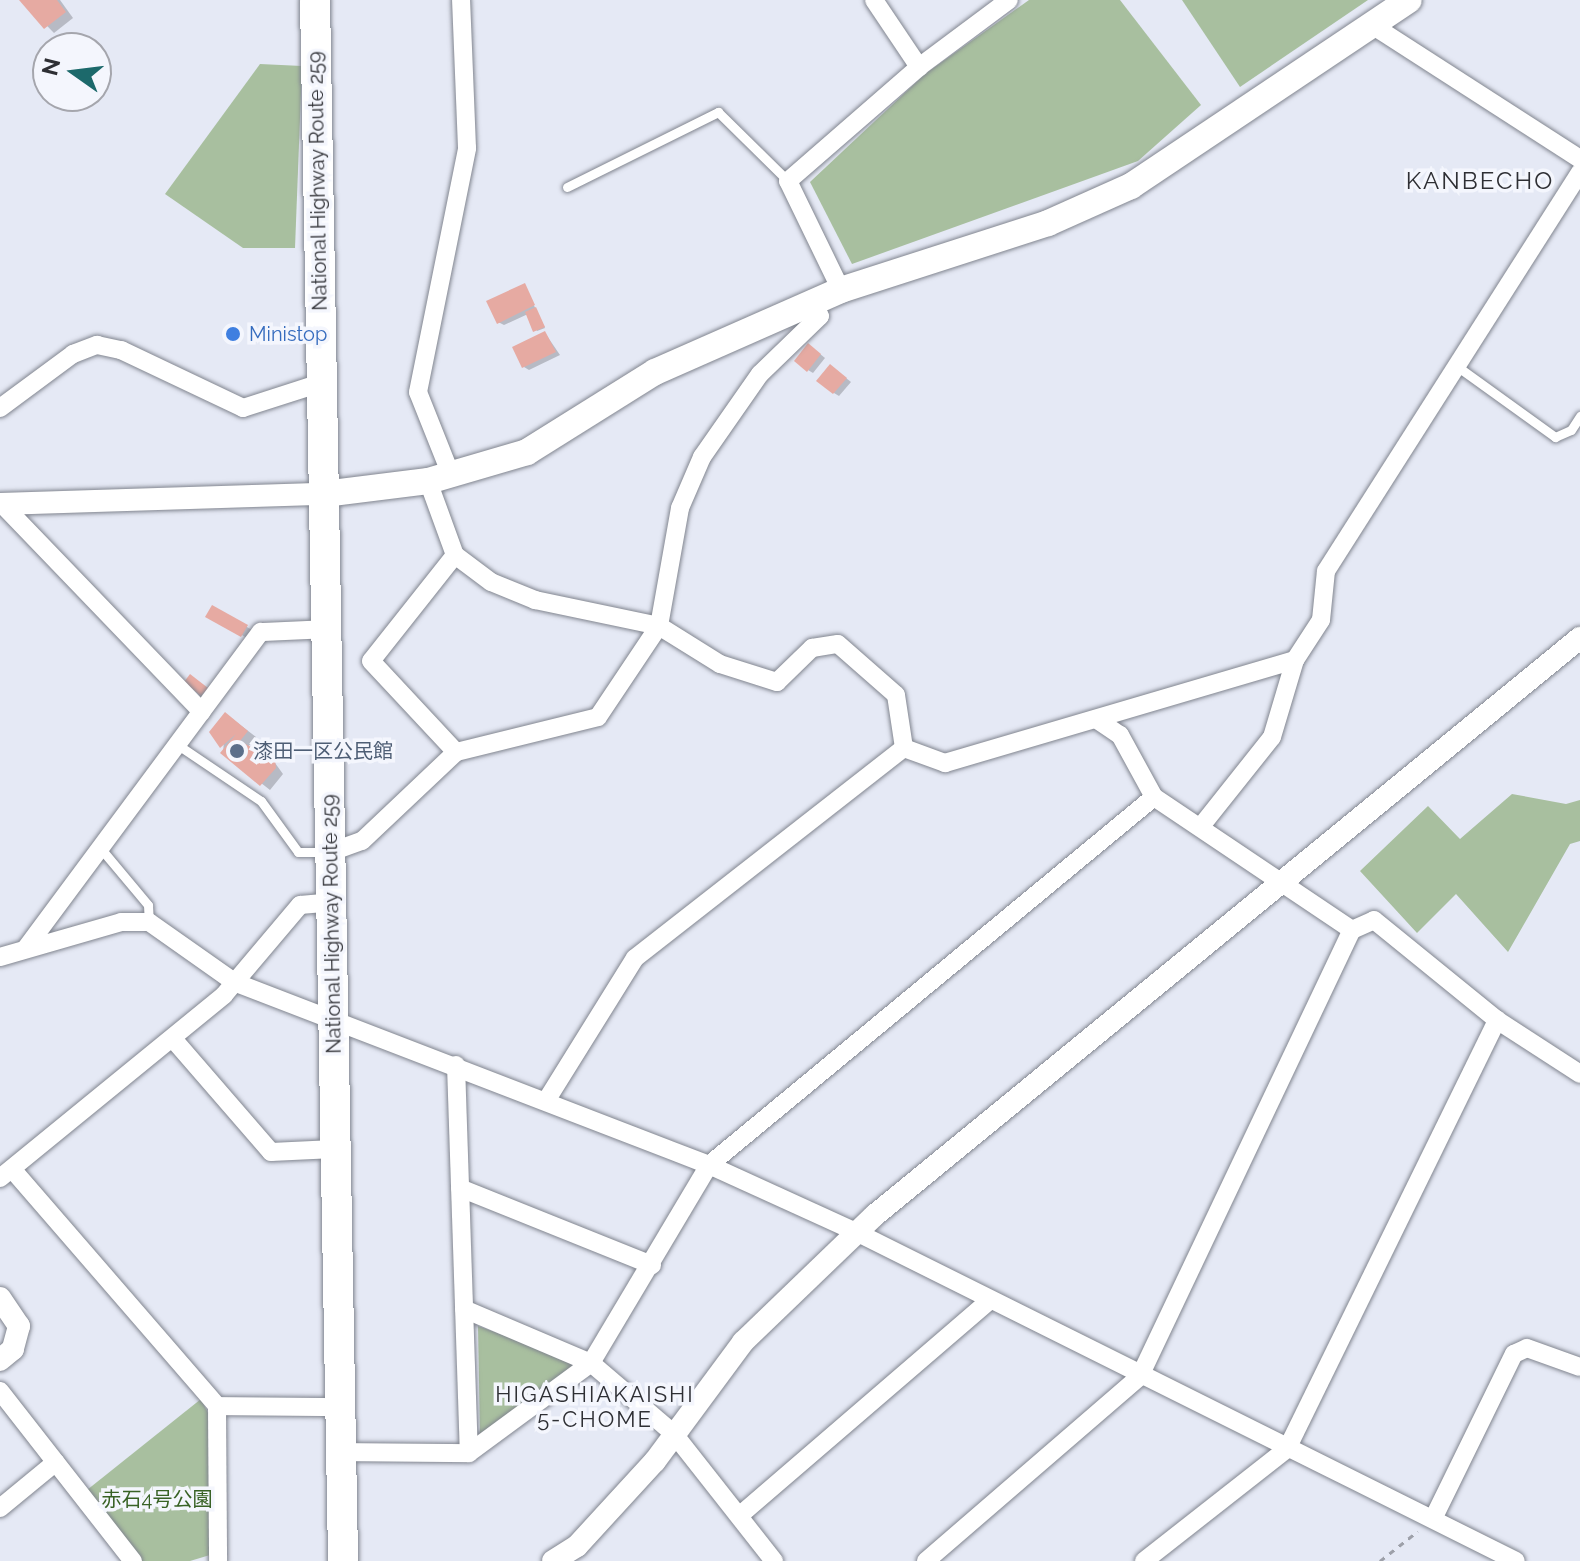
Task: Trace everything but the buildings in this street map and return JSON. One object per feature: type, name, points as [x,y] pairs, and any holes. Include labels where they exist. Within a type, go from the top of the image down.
[{"type":"highway","name":"National Highway Route 259","points":[[315,0],[343,1561]]},
{"type":"main road","points":[[324,494],[440,478],[527,452],[655,372],[841,290],[1048,223],[1131,186],[1409,0]]},
{"type":"street","points":[[461,0],[467,148],[418,392],[440,478],[455,555],[491,582],[535,600],[659,626],[720,664],[777,682],[812,648],[838,644],[896,695],[904,748]]},
{"type":"street","points":[[874,0],[919,67]]},
{"type":"street","points":[[841,290],[788,181],[919,67],[1009,0]]},
{"type":"street","points":[[1372,25],[1580,159]]},
{"type":"street","points":[[1202,825],[1272,737],[1295,660],[1321,620],[1326,571],[1580,172]]},
{"type":"street","points":[[331,852],[362,841],[456,752],[598,717],[659,626],[680,508],[702,457],[760,374],[820,316],[812,303]]},
{"type":"street","points":[[0,408],[73,354],[97,345],[121,350],[243,408],[321,383]]},
{"type":"street","points":[[1,504],[324,494]]},
{"type":"street","points":[[1,504],[202,712]]},
{"type":"street","points":[[455,555],[371,661],[456,752]]},
{"type":"street","points":[[26,948],[102,850],[261,632],[326,629]]},
{"type":"street","points":[[553,1561],[577,1546],[674,1434],[743,1342],[856,1232],[1580,638]]},
{"type":"street","points":[[904,748],[945,763],[1295,660]]},
{"type":"street","points":[[1096,719],[1120,735],[1154,797],[1202,825],[1352,930]]},
{"type":"street","points":[[546,1101],[635,958],[904,748]]},
{"type":"street","points":[[342,1452],[469,1453],[591,1363],[709,1165],[1154,797]]},
{"type":"street","points":[[218,1561],[217,1406],[6,1173],[174,1040],[234,982],[300,905],[332,902]]},
{"type":"street","points":[[926,1561],[1140,1376],[1352,930],[1374,920],[1497,1020],[1580,1074]]},
{"type":"street","points":[[0,957],[121,922],[149,922],[234,982],[334,1017],[709,1165],[856,1232],[1516,1561]]},
{"type":"street","points":[[1144,1561],[1287,1449],[1497,1020]]},
{"type":"street","points":[[174,1040],[271,1152],[334,1149]]},
{"type":"street","points":[[456,1065],[469,1453]]},
{"type":"street","points":[[460,1188],[652,1265]]},
{"type":"street","points":[[0,1298],[19,1326],[13,1349],[0,1360]]},
{"type":"street","points":[[739,1516],[990,1300]]},
{"type":"street","points":[[464,1309],[591,1363],[674,1434],[774,1561]]},
{"type":"street","points":[[1433,1519],[1514,1354],[1527,1348],[1580,1367]]},
{"type":"street","points":[[0,1391],[133,1561]]},
{"type":"street","points":[[217,1406],[340,1407]]},
{"type":"street","points":[[0,1508],[56,1462]]},
{"type":"lane","points":[[567,187],[718,112],[788,181]]},
{"type":"lane","points":[[1458,367],[1555,437],[1571,430],[1580,416]]},
{"type":"lane","points":[[178,745],[261,801],[298,852],[331,852]]},
{"type":"lane","points":[[102,850],[148,905],[149,922]]},
{"type":"path","points":[[1380,1561],[1433,1519]]},
{"type":"green space","points":[[1029,0],[1120,0],[1201,105],[1138,161],[852,264],[810,182],[925,74]]},
{"type":"green space","points":[[1182,0],[1368,0],[1240,87]]},
{"type":"green space","points":[[260,64],[302,66],[295,248],[243,248],[165,194]]},
{"type":"green space","points":[[1512,794],[1566,804],[1580,800],[1580,841],[1570,844],[1508,952],[1456,894],[1417,933],[1360,871],[1428,806],[1460,839]]},
{"type":"green space","points":[[478,1326],[580,1363],[480,1438]]},
{"type":"green space","name":"赤石4号公園","points":[[201,1399],[208,1413],[210,1555],[190,1561],[141,1561],[87,1490]]},
{"type":"place","name":"Ministop","points":[[233,334]]},
{"type":"place","name":"漆田一区公民館","points":[[237,751]]},
{"type":"district","name":"KANBECHO","points":[[1480,181]]},
{"type":"district","name":"HIGASHIAKAISHI 5-CHOME","points":[[595,1406]]}]
